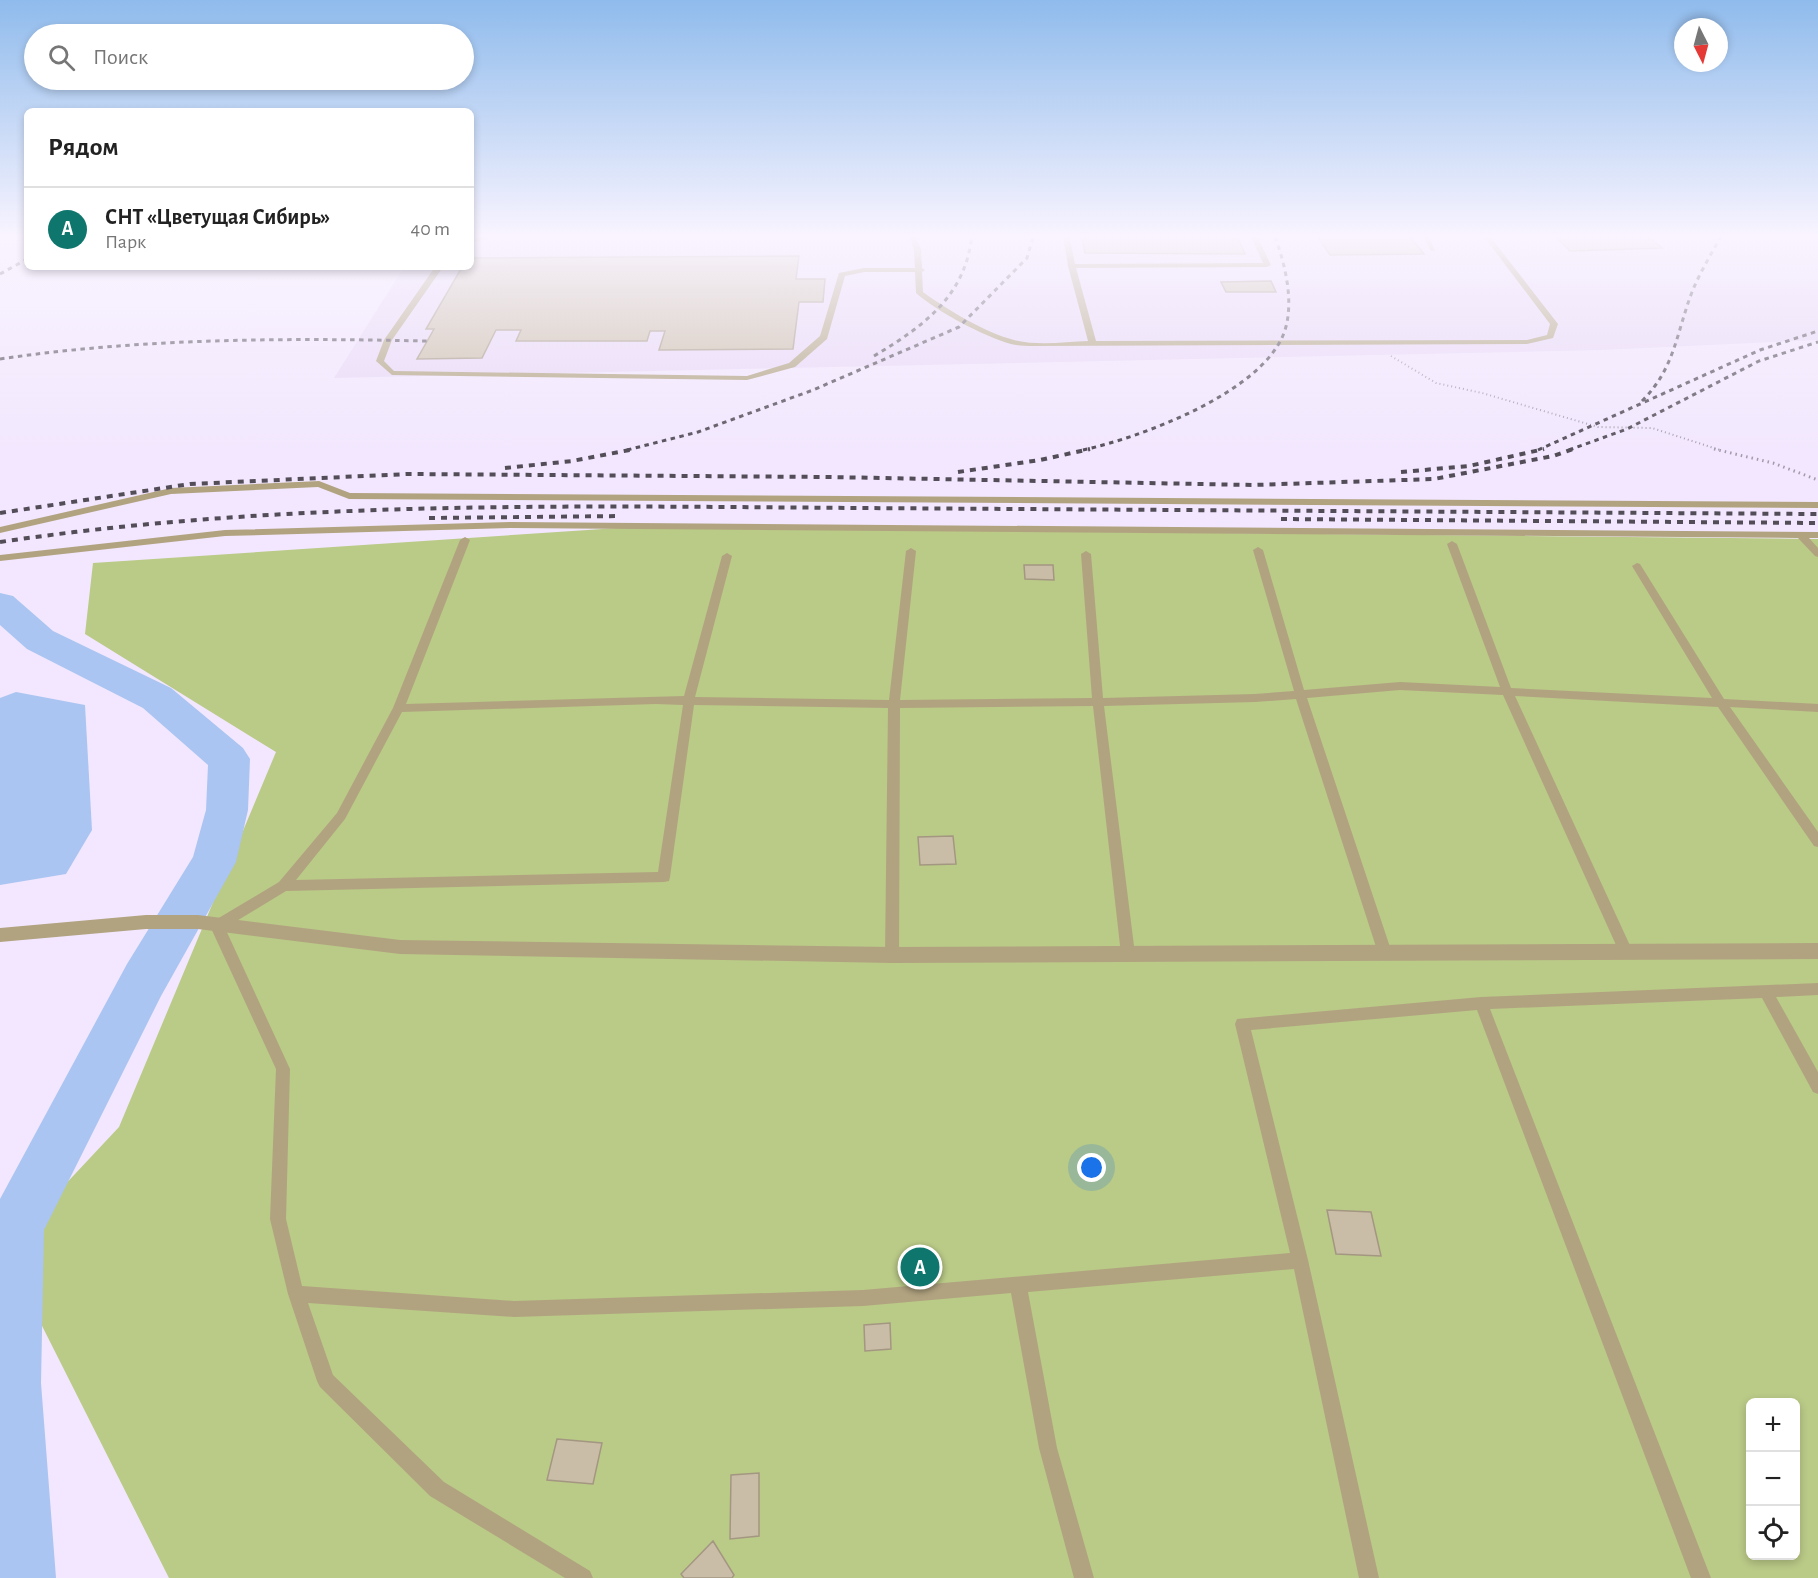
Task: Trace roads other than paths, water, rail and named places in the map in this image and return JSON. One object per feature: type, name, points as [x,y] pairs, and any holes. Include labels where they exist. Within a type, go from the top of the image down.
[{"type":"street","points":[[0,935],[146,922],[198,922],[400,947],[892,955],[1818,951]]},
{"type":"lane","points":[[411,308],[388,340],[380,361],[392,373],[747,378],[792,365],[824,338],[833,308]]},
{"type":"lane","points":[[941,308],[1013,342],[1093,344],[1527,342],[1550,336],[1554,324],[1541,308]]},
{"type":"lane","points":[[1083,308],[1093,344]]},
{"type":"lane","points":[[0,530],[43,523],[171,491],[319,484],[349,496],[1818,506]]},
{"type":"lane","points":[[0,558],[225,533],[511,525],[1818,535]]},
{"type":"lane","points":[[1801,535],[1818,554]]},
{"type":"lane","points":[[465,540],[399,708],[341,816],[284,886],[217,926],[283,1069],[278,1219],[296,1294],[326,1381],[437,1489],[583,1578]]},
{"type":"lane","points":[[1452,544],[1507,691],[1626,951]]},
{"type":"lane","points":[[1258,550],[1300,694],[1385,953]]},
{"type":"lane","points":[[892,955],[894,704],[911,551]]},
{"type":"lane","points":[[1086,554],[1098,702],[1128,954]]},
{"type":"lane","points":[[284,886],[664,878],[689,700],[728,556]]},
{"type":"lane","points":[[1637,566],[1721,703],[1818,842]]},
{"type":"lane","points":[[399,708],[689,700],[894,704],[1098,702],[1300,694],[1400,686],[1818,708]]},
{"type":"lane","points":[[1369,1578],[1300,1260],[1242,1024],[1480,1003],[1818,989]]},
{"type":"lane","points":[[1765,990],[1818,1087]]},
{"type":"lane","points":[[1480,1003],[1701,1578]]},
{"type":"lane","points":[[296,1294],[514,1308],[863,1298],[1300,1260]]},
{"type":"lane","points":[[1018,1285],[1048,1448],[1083,1578]]},
{"type":"water","points":[[16,692],[85,705],[92,830],[66,874],[0,885],[0,698]]},
{"type":"waterway","points":[[0,605],[40,640],[157,698],[229,759],[227,810],[214,862],[144,980],[16,1226],[10,1383],[22,1578]]},
{"type":"railway","points":[[874,356],[910,333],[938,308]]},
{"type":"railway","points":[[627,450],[698,432],[813,390],[959,327],[978,308]]},
{"type":"railway","points":[[1083,450],[1136,435],[1197,409],[1226,393],[1251,375],[1271,355],[1284,333],[1289,308]]},
{"type":"railway","points":[[1642,401],[1653,389],[1668,363],[1687,308]]},
{"type":"railway","points":[[1538,450],[1760,350],[1818,331]]},
{"type":"railway","points":[[0,359],[160,343],[266,340],[427,341]]},
{"type":"railway","points":[[1569,450],[1627,429],[1759,361],[1818,342]]},
{"type":"railway","points":[[505,468],[572,461],[635,449]]},
{"type":"railway","points":[[958,472],[1040,460],[1090,449]]},
{"type":"railway","points":[[1401,472],[1469,466],[1544,449]]},
{"type":"railway","points":[[0,513],[190,484],[408,474],[829,477],[1253,485],[1434,479],[1553,456],[1573,449]]},
{"type":"railway","points":[[0,542],[106,528],[213,519],[428,508],[751,507],[1818,514]]},
{"type":"railway","points":[[429,518],[621,516]]},
{"type":"railway","points":[[1281,519],[1818,523]]},
{"type":"place","name":"СНТ «Цветущая Сибирь»","points":[[920,1267]]}]
